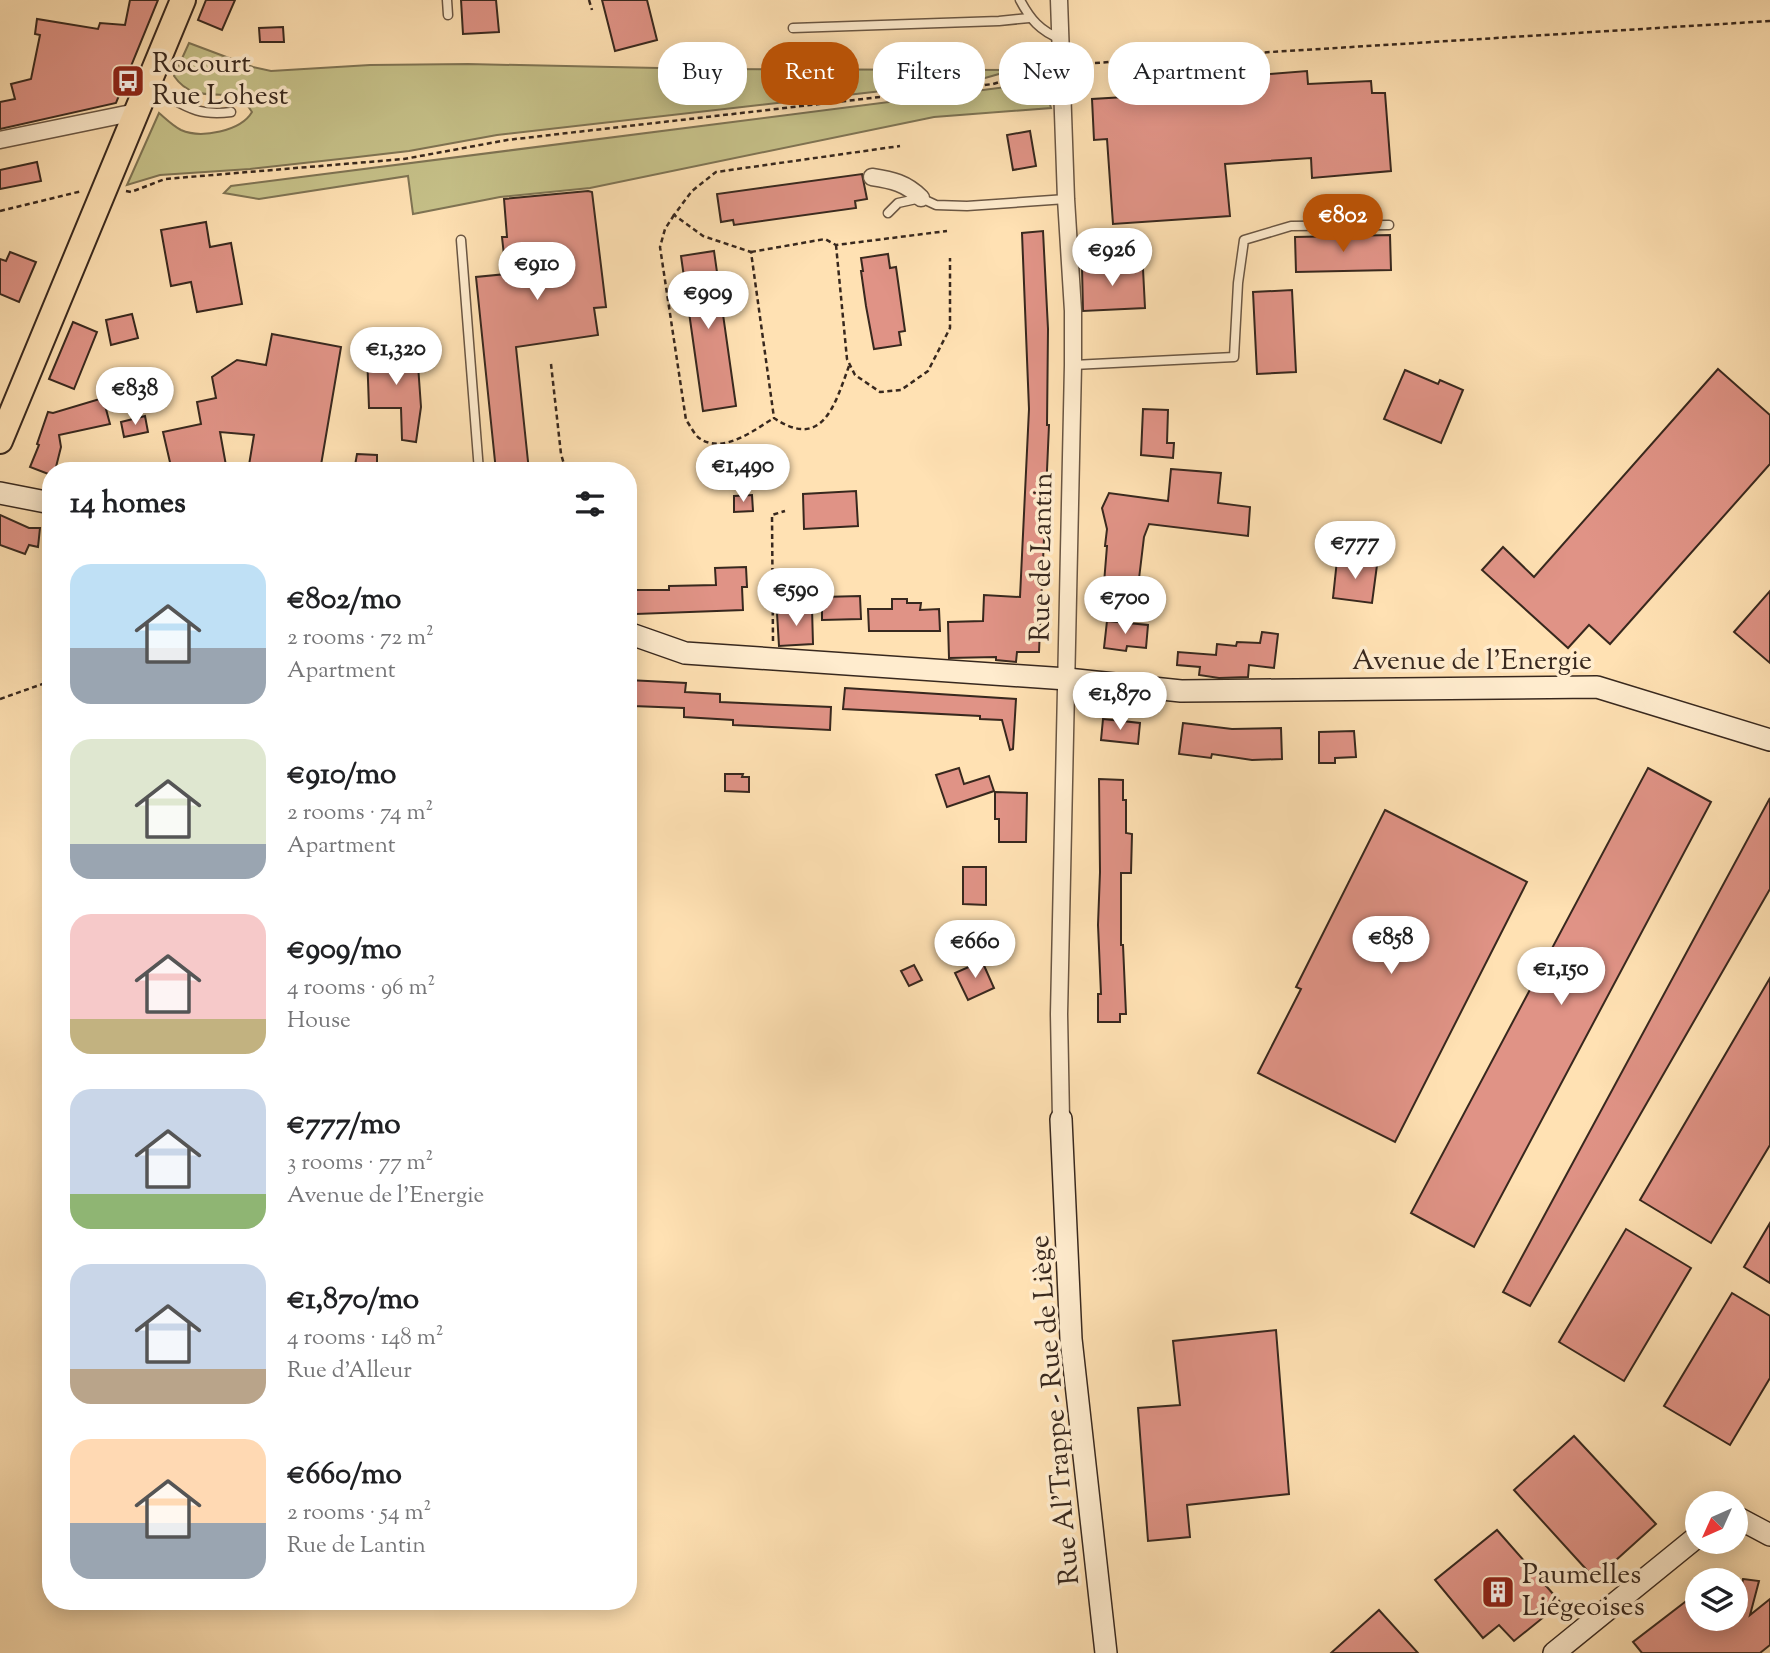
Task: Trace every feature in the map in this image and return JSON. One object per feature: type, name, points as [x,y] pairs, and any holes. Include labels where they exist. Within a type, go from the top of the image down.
[{"type":"main road","points":[[0,441],[183,0]]},
{"type":"street","name":"Rue de Lantin","points":[[1059,0],[1061,42]]},
{"type":"street","name":"Rue de Lantin","points":[[1061,1119],[1059,1014],[1073,365],[1063,105]]},
{"type":"street","points":[[0,140],[136,112]]},
{"type":"street","points":[[872,177],[910,187],[920,198]]},
{"type":"street","points":[[0,493],[42,501]]},
{"type":"street","name":"Avenue de l'Energie","points":[[637,636],[685,653],[1067,679],[1181,691],[1597,687],[1770,740]]},
{"type":"street","name":"Rue Al'Trappe - Rue de Liège","points":[[1061,1119],[1071,1339],[1106,1653]]},
{"type":"street","points":[[1748,1524],[1770,1535]]},
{"type":"street","points":[[1554,1653],[1685,1547]]},
{"type":"lane","points":[[447,0],[448,15]]},
{"type":"lane","points":[[1020,0],[1030,18],[1046,33],[1061,39]]},
{"type":"lane","points":[[793,28],[987,22],[1030,18]]},
{"type":"lane","points":[[146,86],[192,110],[213,114],[231,112]]},
{"type":"lane","points":[[888,213],[898,203],[920,198],[936,205],[967,206],[1066,199]]},
{"type":"lane","points":[[1073,365],[1234,357],[1238,283],[1244,240],[1291,226],[1389,225]]},
{"type":"lane","points":[[461,240],[478,462]]},
{"type":"path","points":[[589,0],[592,10]]},
{"type":"path","points":[[1094,62],[1770,21]]},
{"type":"path","points":[[0,211],[89,188],[131,192],[164,179],[404,159],[507,140],[999,82]]},
{"type":"path","points":[[774,418],[729,443],[712,444],[698,437],[686,420],[660,247],[665,229],[692,191],[716,172],[900,146]]},
{"type":"path","points":[[674,215],[703,236],[751,252],[825,239],[836,245],[947,231]]},
{"type":"path","points":[[836,245],[849,366],[855,375],[880,392],[901,390],[928,371],[950,328],[950,258]]},
{"type":"path","points":[[751,252],[774,418],[789,429],[808,430],[819,425],[832,408],[849,366]]},
{"type":"path","points":[[551,364],[563,462]]},
{"type":"path","points":[[774,658],[772,515],[785,511]]},
{"type":"path","points":[[0,699],[42,684]]},
{"type":"shaded area","points":[[189,43],[271,71],[370,65],[468,64],[658,68],[658,105],[747,105],[747,69],[761,69],[761,105],[497,135],[409,151],[250,169],[160,175],[127,185],[159,113],[181,130],[199,134],[230,128],[247,119],[252,112],[241,96],[196,92],[181,84],[174,76]]},
{"type":"shaded area","points":[[859,70],[873,70],[873,92],[859,94]]},
{"type":"shaded area","points":[[985,70],[999,70],[999,74],[985,78]]},
{"type":"shaded area","points":[[999,88],[999,105],[1050,105],[1051,108],[934,117],[590,188],[500,197],[413,214],[408,176],[259,199],[224,193],[231,186],[873,104],[985,105],[985,90]]},
{"type":"building","points":[[130,0],[158,0],[116,103],[0,129],[0,102],[15,99],[11,84],[31,79],[40,35],[35,34],[37,19],[98,29],[100,23],[125,25]]},
{"type":"building","points":[[206,0],[235,0],[222,30],[198,20]]},
{"type":"building","points":[[461,0],[496,0],[499,32],[463,34]]},
{"type":"building","points":[[602,0],[647,0],[657,40],[615,51]]},
{"type":"building","points":[[283,27],[284,42],[260,42],[259,28]]},
{"type":"building","points":[[1307,71],[1308,84],[1371,81],[1372,93],[1385,93],[1391,171],[1312,178],[1311,158],[1225,164],[1230,216],[1113,224],[1107,139],[1094,140],[1094,99],[1108,98],[1108,105],[1270,105],[1270,74]]},
{"type":"building","points":[[1030,131],[1036,166],[1013,170],[1007,135]]},
{"type":"building","points":[[37,162],[41,181],[0,189],[0,170]]},
{"type":"building","points":[[862,174],[867,199],[855,201],[856,208],[734,225],[733,220],[721,222],[717,194]]},
{"type":"building","points":[[592,192],[606,307],[594,308],[598,335],[516,347],[528,462],[495,462],[476,277],[506,274],[502,237],[507,237],[504,199]]},
{"type":"building","points":[[206,222],[210,247],[231,243],[242,304],[197,312],[191,282],[171,286],[161,230]]},
{"type":"building","points":[[1043,231],[1049,425],[1039,652],[1017,652],[1016,662],[996,660],[996,657],[949,658],[948,622],[983,621],[984,595],[1020,597],[1029,409],[1022,233]]},
{"type":"building","points":[[1390,235],[1391,270],[1296,272],[1295,237]]},
{"type":"building","points":[[714,251],[736,406],[703,411],[681,256]]},
{"type":"building","points":[[10,252],[36,262],[19,302],[0,294],[0,259],[6,261]]},
{"type":"building","points":[[888,254],[890,268],[896,267],[905,331],[899,332],[901,345],[874,349],[861,258]]},
{"type":"building","points":[[1118,262],[1119,265],[1130,264],[1130,270],[1143,269],[1145,308],[1083,311],[1082,267]]},
{"type":"building","points":[[1292,290],[1296,372],[1257,374],[1253,292]]},
{"type":"building","points":[[132,314],[138,338],[111,345],[106,320]]},
{"type":"building","points":[[73,322],[97,332],[74,389],[49,379]]},
{"type":"building","points":[[272,334],[341,347],[322,462],[250,462],[254,435],[220,432],[225,462],[170,462],[163,432],[201,424],[197,402],[216,398],[212,377],[237,360],[266,365]]},
{"type":"building","points":[[417,351],[421,407],[416,442],[402,440],[401,408],[369,408],[367,352]]},
{"type":"building","points":[[1718,369],[1770,415],[1770,464],[1610,644],[1589,625],[1568,648],[1482,570],[1503,547],[1534,577]]},
{"type":"building","points":[[1405,370],[1438,384],[1440,380],[1463,390],[1441,443],[1384,419]]},
{"type":"building","points":[[103,398],[110,424],[59,435],[61,447],[57,462],[42,462],[42,472],[30,467],[48,412],[53,413]]},
{"type":"building","points":[[1143,409],[1168,410],[1167,443],[1174,443],[1173,458],[1141,455]]},
{"type":"building","points":[[145,416],[148,432],[124,437],[121,422]]},
{"type":"building","points":[[357,454],[377,455],[377,462],[356,462]]},
{"type":"building","points":[[1171,469],[1221,473],[1218,503],[1250,507],[1248,536],[1149,524],[1144,537],[1138,587],[1104,583],[1107,529],[1102,508],[1109,493],[1168,501]]},
{"type":"building","points":[[856,491],[858,526],[804,529],[803,494]]},
{"type":"building","points":[[752,495],[753,511],[734,512],[734,496]]},
{"type":"building","points":[[0,515],[29,528],[40,528],[38,547],[29,545],[25,554],[0,545]]},
{"type":"building","points":[[1337,560],[1377,565],[1372,603],[1333,598]]},
{"type":"building","points":[[746,567],[747,587],[742,587],[743,610],[637,614],[637,590],[716,585],[715,568]]},
{"type":"building","points":[[1770,591],[1770,663],[1734,632]]},
{"type":"building","points":[[860,596],[861,619],[822,620],[822,597]]},
{"type":"building","points":[[892,599],[921,603],[920,610],[939,609],[940,631],[869,631],[868,609],[892,609]]},
{"type":"building","points":[[797,608],[812,608],[813,644],[779,646],[777,613],[797,612]]},
{"type":"building","points":[[1107,621],[1148,625],[1146,648],[1127,646],[1126,651],[1104,648]]},
{"type":"building","points":[[1262,632],[1278,634],[1274,668],[1249,665],[1248,677],[1219,678],[1199,675],[1200,667],[1177,665],[1178,652],[1216,655],[1217,644],[1236,646],[1237,642],[1260,643]]},
{"type":"building","points":[[637,680],[686,683],[685,692],[720,694],[720,702],[831,707],[830,730],[733,725],[733,720],[684,717],[684,708],[637,706]]},
{"type":"building","points":[[845,688],[1016,699],[1013,749],[1010,750],[1002,720],[980,719],[980,716],[843,709]]},
{"type":"building","points":[[1103,719],[1140,723],[1138,744],[1101,740]]},
{"type":"building","points":[[1183,723],[1232,729],[1281,728],[1282,759],[1252,760],[1212,754],[1211,758],[1179,754]]},
{"type":"building","points":[[1354,731],[1356,757],[1335,758],[1335,763],[1319,763],[1319,732]]},
{"type":"building","points":[[959,768],[964,784],[989,776],[994,791],[947,807],[936,775]]},
{"type":"building","points":[[1648,768],[1711,802],[1474,1247],[1411,1213]]},
{"type":"building","points":[[725,774],[743,774],[742,777],[749,777],[749,792],[725,791]]},
{"type":"building","points":[[1099,779],[1123,780],[1126,833],[1132,834],[1131,873],[1121,873],[1121,945],[1126,1014],[1120,1014],[1120,1022],[1098,1022],[1098,994],[1101,994],[1098,925]]},
{"type":"building","points":[[995,792],[1027,793],[1026,842],[999,842],[999,819],[995,819]]},
{"type":"building","points":[[1770,798],[1770,889],[1530,1306],[1503,1292]]},
{"type":"building","points":[[1385,810],[1527,882],[1395,1142],[1258,1073],[1301,989],[1296,987]]},
{"type":"building","points":[[963,867],[986,867],[986,905],[963,904]]},
{"type":"building","points":[[982,961],[994,988],[968,1000],[955,973]]},
{"type":"building","points":[[914,965],[922,980],[909,986],[901,971]]},
{"type":"building","points":[[1770,978],[1770,1145],[1711,1243],[1640,1200]]},
{"type":"building","points":[[1770,1223],[1770,1283],[1744,1267]]},
{"type":"building","points":[[1626,1229],[1691,1268],[1624,1381],[1559,1342]]},
{"type":"building","points":[[1732,1293],[1770,1316],[1770,1378],[1730,1445],[1664,1406]]},
{"type":"building","points":[[1276,1330],[1289,1494],[1187,1505],[1190,1537],[1148,1541],[1138,1408],[1180,1405],[1173,1341]]},
{"type":"building","points":[[1574,1436],[1656,1524],[1595,1579],[1514,1490]]},
{"type":"building","name":"Paumelles Liégeoises","points":[[1497,1530],[1561,1603],[1514,1641],[1499,1625],[1483,1638],[1435,1580]]},
{"type":"building","points":[[1748,1580],[1759,1581],[1750,1615],[1770,1599],[1770,1645],[1760,1653],[1642,1653],[1633,1642],[1685,1602],[1685,1631],[1748,1631]]},
{"type":"building","points":[[1379,1610],[1418,1653],[1331,1653]]},
{"type":"place","name":"Rocourt Rue Lohest","points":[[128,81]]},
{"type":"place","name":"Paumelles Liégeoises","points":[[1498,1592]]}]
